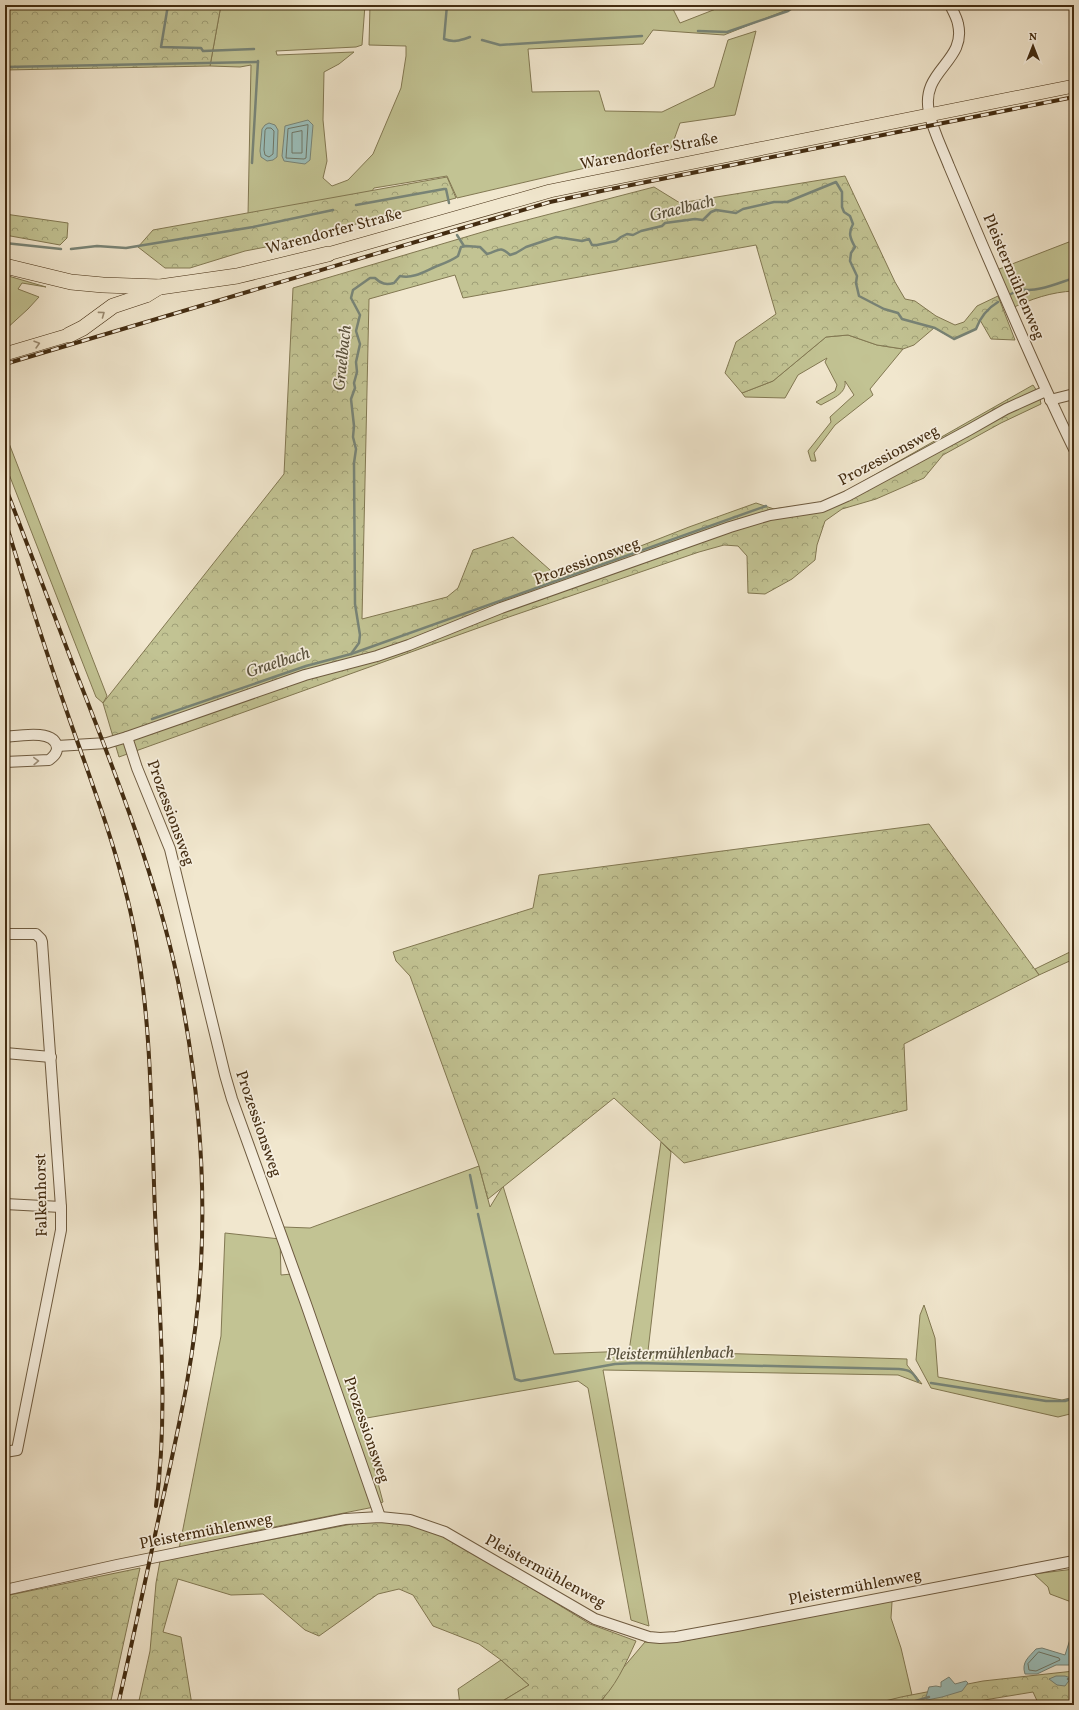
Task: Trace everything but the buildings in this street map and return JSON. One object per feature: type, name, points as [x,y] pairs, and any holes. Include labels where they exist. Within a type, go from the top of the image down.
[{"type":"highway","name":"Warendorfer Straße","points":[[160,286],[237,276],[328,254]]},
{"type":"highway","points":[[5,266],[65,281],[103,285],[160,286]]},
{"type":"highway","points":[[69,335],[83,328],[113,306],[146,295],[160,286]]},
{"type":"main road","name":"Warendorfer Straße","points":[[328,254],[550,192],[1074,86]]},
{"type":"main road","points":[[5,354],[69,335]]},
{"type":"street","name":"Pleistermühlenweg","points":[[950,5],[958,24],[960,35],[954,53],[933,80],[929,89],[927,100],[930,114],[936,135],[960,193],[1048,396],[1074,449]]},
{"type":"street","name":"Prozessionsweg","points":[[57,746],[107,743],[127,737],[305,675],[396,649],[501,608],[730,527],[770,515],[822,507],[853,493],[994,415],[1048,396],[1074,394]]},
{"type":"street","points":[[5,737],[43,735],[52,740],[57,746],[56,754],[48,760],[5,762]]},
{"type":"street","name":"Prozessionsweg","points":[[127,737],[137,768],[170,849],[232,1099],[304,1297],[380,1516]]},
{"type":"street","name":"Falkenhorst","points":[[5,934],[32,934],[39,936],[42,942],[61,1207],[61,1230],[17,1450],[5,1452]]},
{"type":"street","points":[[5,1054],[50,1057]]},
{"type":"street","points":[[5,1204],[61,1207]]},
{"type":"street","name":"Pleistermühlenweg","points":[[5,1590],[117,1565],[338,1520],[380,1516],[410,1520],[445,1532],[595,1619],[649,1637],[660,1638],[676,1637],[742,1625],[1074,1561]]},
{"type":"green space","points":[[5,5],[221,5],[210,66],[5,70]]},
{"type":"green space","points":[[221,5],[365,5],[362,45],[356,47],[276,51],[277,55],[354,52],[339,64],[324,72],[323,120],[327,161],[323,178],[332,186],[348,180],[373,154],[401,88],[406,46],[369,45],[370,5],[671,5],[680,23],[726,5],[799,5],[724,35],[653,30],[643,44],[528,49],[532,92],[599,91],[605,111],[662,112],[714,87],[728,40],[756,31],[735,115],[680,123],[671,148],[457,198],[447,176],[374,188],[372,191],[248,215],[251,65],[240,67],[210,66]]},
{"type":"green space","points":[[845,176],[895,282],[905,299],[915,301],[936,316],[955,325],[964,322],[977,306],[998,296],[1015,340],[991,339],[980,320],[976,329],[954,339],[934,328],[914,345],[903,349],[877,345],[848,335],[826,337],[773,381],[742,393],[725,373],[736,342],[776,314],[756,245],[463,298],[455,275],[369,299],[362,619],[447,597],[458,588],[473,550],[513,537],[559,578],[689,527],[756,503],[774,509],[827,502],[1033,385],[1039,394],[1041,404],[1001,423],[943,455],[924,478],[876,499],[842,509],[825,521],[817,545],[815,560],[792,579],[765,594],[748,593],[747,556],[738,546],[724,545],[699,552],[503,619],[119,757],[103,703],[284,474],[293,288],[496,228],[654,187],[680,203]]},
{"type":"green space","points":[[447,177],[456,198],[271,246],[245,251],[190,268],[165,268],[138,247],[153,230]]},
{"type":"green space","points":[[5,214],[68,223],[67,238],[60,245],[5,235]]},
{"type":"green space","points":[[1074,240],[1074,291],[1041,297],[1010,309],[994,271]]},
{"type":"green space","points":[[5,275],[46,287],[22,283],[18,289],[39,297],[5,330]]},
{"type":"green space","points":[[848,335],[877,345],[903,349],[870,389],[873,395],[835,425],[814,453],[816,461],[811,461],[808,451],[831,422],[830,417],[854,395],[845,381],[844,389],[838,396],[821,405],[816,402],[835,391],[837,385],[825,362],[827,358],[798,375],[785,398],[745,397],[742,393],[773,381],[826,337]]},
{"type":"green space","points":[[5,433],[107,696],[103,703],[96,697],[5,464]]},
{"type":"green space","points":[[929,824],[1039,975],[904,1044],[907,1110],[684,1163],[614,1098],[488,1199],[479,1166],[410,976],[396,961],[393,952],[533,908],[539,875]]},
{"type":"green space","points":[[1074,950],[1074,959],[1039,975],[1035,969]]},
{"type":"green space","points":[[661,1142],[671,1152],[648,1351],[907,1359],[907,1365],[922,1384],[898,1375],[603,1370],[649,1626],[631,1620],[588,1388],[578,1381],[361,1419],[383,1502],[378,1504],[283,1227],[310,1228],[479,1166],[490,1207],[503,1186],[554,1354],[629,1351]]},
{"type":"green space","points":[[225,1233],[280,1239],[281,1275],[292,1274],[374,1507],[249,1532],[179,1549],[221,1336]]},
{"type":"green space","points":[[924,1305],[935,1338],[938,1377],[1062,1400],[1074,1397],[1074,1413],[1058,1417],[931,1388],[916,1360],[920,1315]]},
{"type":"green space","points":[[378,1519],[408,1521],[440,1532],[590,1624],[636,1641],[614,1684],[603,1699],[596,1705],[496,1705],[529,1685],[501,1660],[479,1644],[433,1626],[413,1595],[399,1589],[378,1594],[319,1636],[305,1630],[263,1594],[231,1595],[178,1579],[163,1632],[181,1637],[192,1705],[138,1705],[150,1651],[156,1583],[160,1561]]},
{"type":"green space","points":[[140,1568],[110,1705],[5,1705],[5,1596]]},
{"type":"green space","points":[[1074,1569],[1074,1603],[1050,1594],[1048,1587],[1034,1574]]},
{"type":"green space","points":[[889,1600],[892,1602],[891,1618],[901,1648],[912,1695],[870,1705],[596,1705],[603,1699],[623,1668],[645,1642],[684,1641]]},
{"type":"green space","points":[[501,1660],[529,1685],[496,1705],[460,1705],[458,1689]]},
{"type":"green space","points":[[1074,1671],[1074,1705],[1039,1705],[1033,1692],[954,1705],[869,1705],[901,1697],[983,1681]]},
{"type":"water","points":[[308,120],[313,125],[310,160],[305,164],[284,161],[282,156],[285,126]]},
{"type":"water","points":[[269,123],[275,125],[278,130],[277,157],[273,160],[267,161],[261,157],[260,151],[262,129]]},
{"type":"water","points":[[1074,1627],[1074,1665],[1056,1665],[1037,1674],[1025,1674],[1025,1663],[1028,1657],[1036,1649],[1042,1648],[1065,1655]]},
{"type":"water","points":[[1056,1676],[1071,1678],[1065,1686],[1057,1685],[1049,1679]]},
{"type":"water","points":[[949,1677],[955,1684],[966,1681],[968,1683],[962,1691],[927,1700],[926,1697],[929,1687],[941,1687],[941,1682]]},
{"type":"waterway","points":[[168,5],[161,47],[201,48],[203,51],[254,49]]},
{"type":"waterway","points":[[447,5],[444,39],[454,41],[470,37]]},
{"type":"waterway","points":[[698,31],[727,32],[788,11],[797,5]]},
{"type":"waterway","points":[[482,40],[500,45],[642,36]]},
{"type":"waterway","points":[[252,163],[258,61]]},
{"type":"waterway","points":[[5,67],[258,62]]},
{"type":"waterway","name":"Graelbach","points":[[351,654],[359,643],[360,635],[355,604],[354,463],[356,449],[353,437],[354,426],[351,399],[355,388],[354,383],[357,372],[356,362],[360,344],[356,331],[360,315],[351,298],[353,290],[370,278],[375,278],[384,284],[394,283],[400,276],[405,277],[415,275],[450,261],[458,256],[461,247],[466,246],[480,247],[487,254],[501,249],[510,255],[526,247],[556,237],[582,241],[589,239],[592,245],[597,245],[616,241],[627,234],[633,235],[641,231],[662,226],[665,223],[695,219],[703,220],[711,212],[716,210],[736,213],[743,209],[774,202],[787,202],[836,182],[842,192],[842,207],[844,212],[850,216],[853,224],[850,230],[850,236],[855,247],[851,253],[850,261],[857,276],[856,283],[859,296],[884,309],[898,313],[902,319],[935,328],[954,339],[976,329],[985,314],[998,302]]},
{"type":"waterway","points":[[356,205],[444,189],[446,189],[449,203]]},
{"type":"waterway","points":[[71,249],[97,246],[126,248],[253,227],[333,210]]},
{"type":"waterway","points":[[457,235],[464,246]]},
{"type":"waterway","points":[[5,243],[61,249]]},
{"type":"waterway","name":"Graelbach","points":[[1011,294],[1020,289],[1040,289],[1074,278]]},
{"type":"waterway","points":[[152,719],[306,666],[351,654],[766,506]]},
{"type":"waterway","name":"Pleistermühlenbach","points":[[470,1175],[477,1208]]},
{"type":"waterway","name":"Pleistermühlenbach","points":[[478,1214],[515,1379],[521,1381],[615,1364],[637,1363],[899,1369],[911,1372],[918,1381]]},
{"type":"waterway","name":"Pleistermühlenbach","points":[[931,1383],[1046,1401],[1065,1401],[1074,1398]]},
{"type":"waterway","points":[[1068,1679],[1074,1680]]},
{"type":"waterway","points":[[902,1705],[929,1697]]},
{"type":"railway","points":[[5,364],[550,202],[1074,97]]},
{"type":"railway","points":[[5,486],[120,788],[147,864],[169,942],[178,981],[185,1016],[195,1086],[201,1157],[202,1193],[201,1264],[196,1326],[181,1417],[118,1705]]},
{"type":"railway","points":[[5,520],[52,668],[108,831],[128,901],[142,978],[149,1056],[162,1360],[162,1433],[156,1506]]}]
